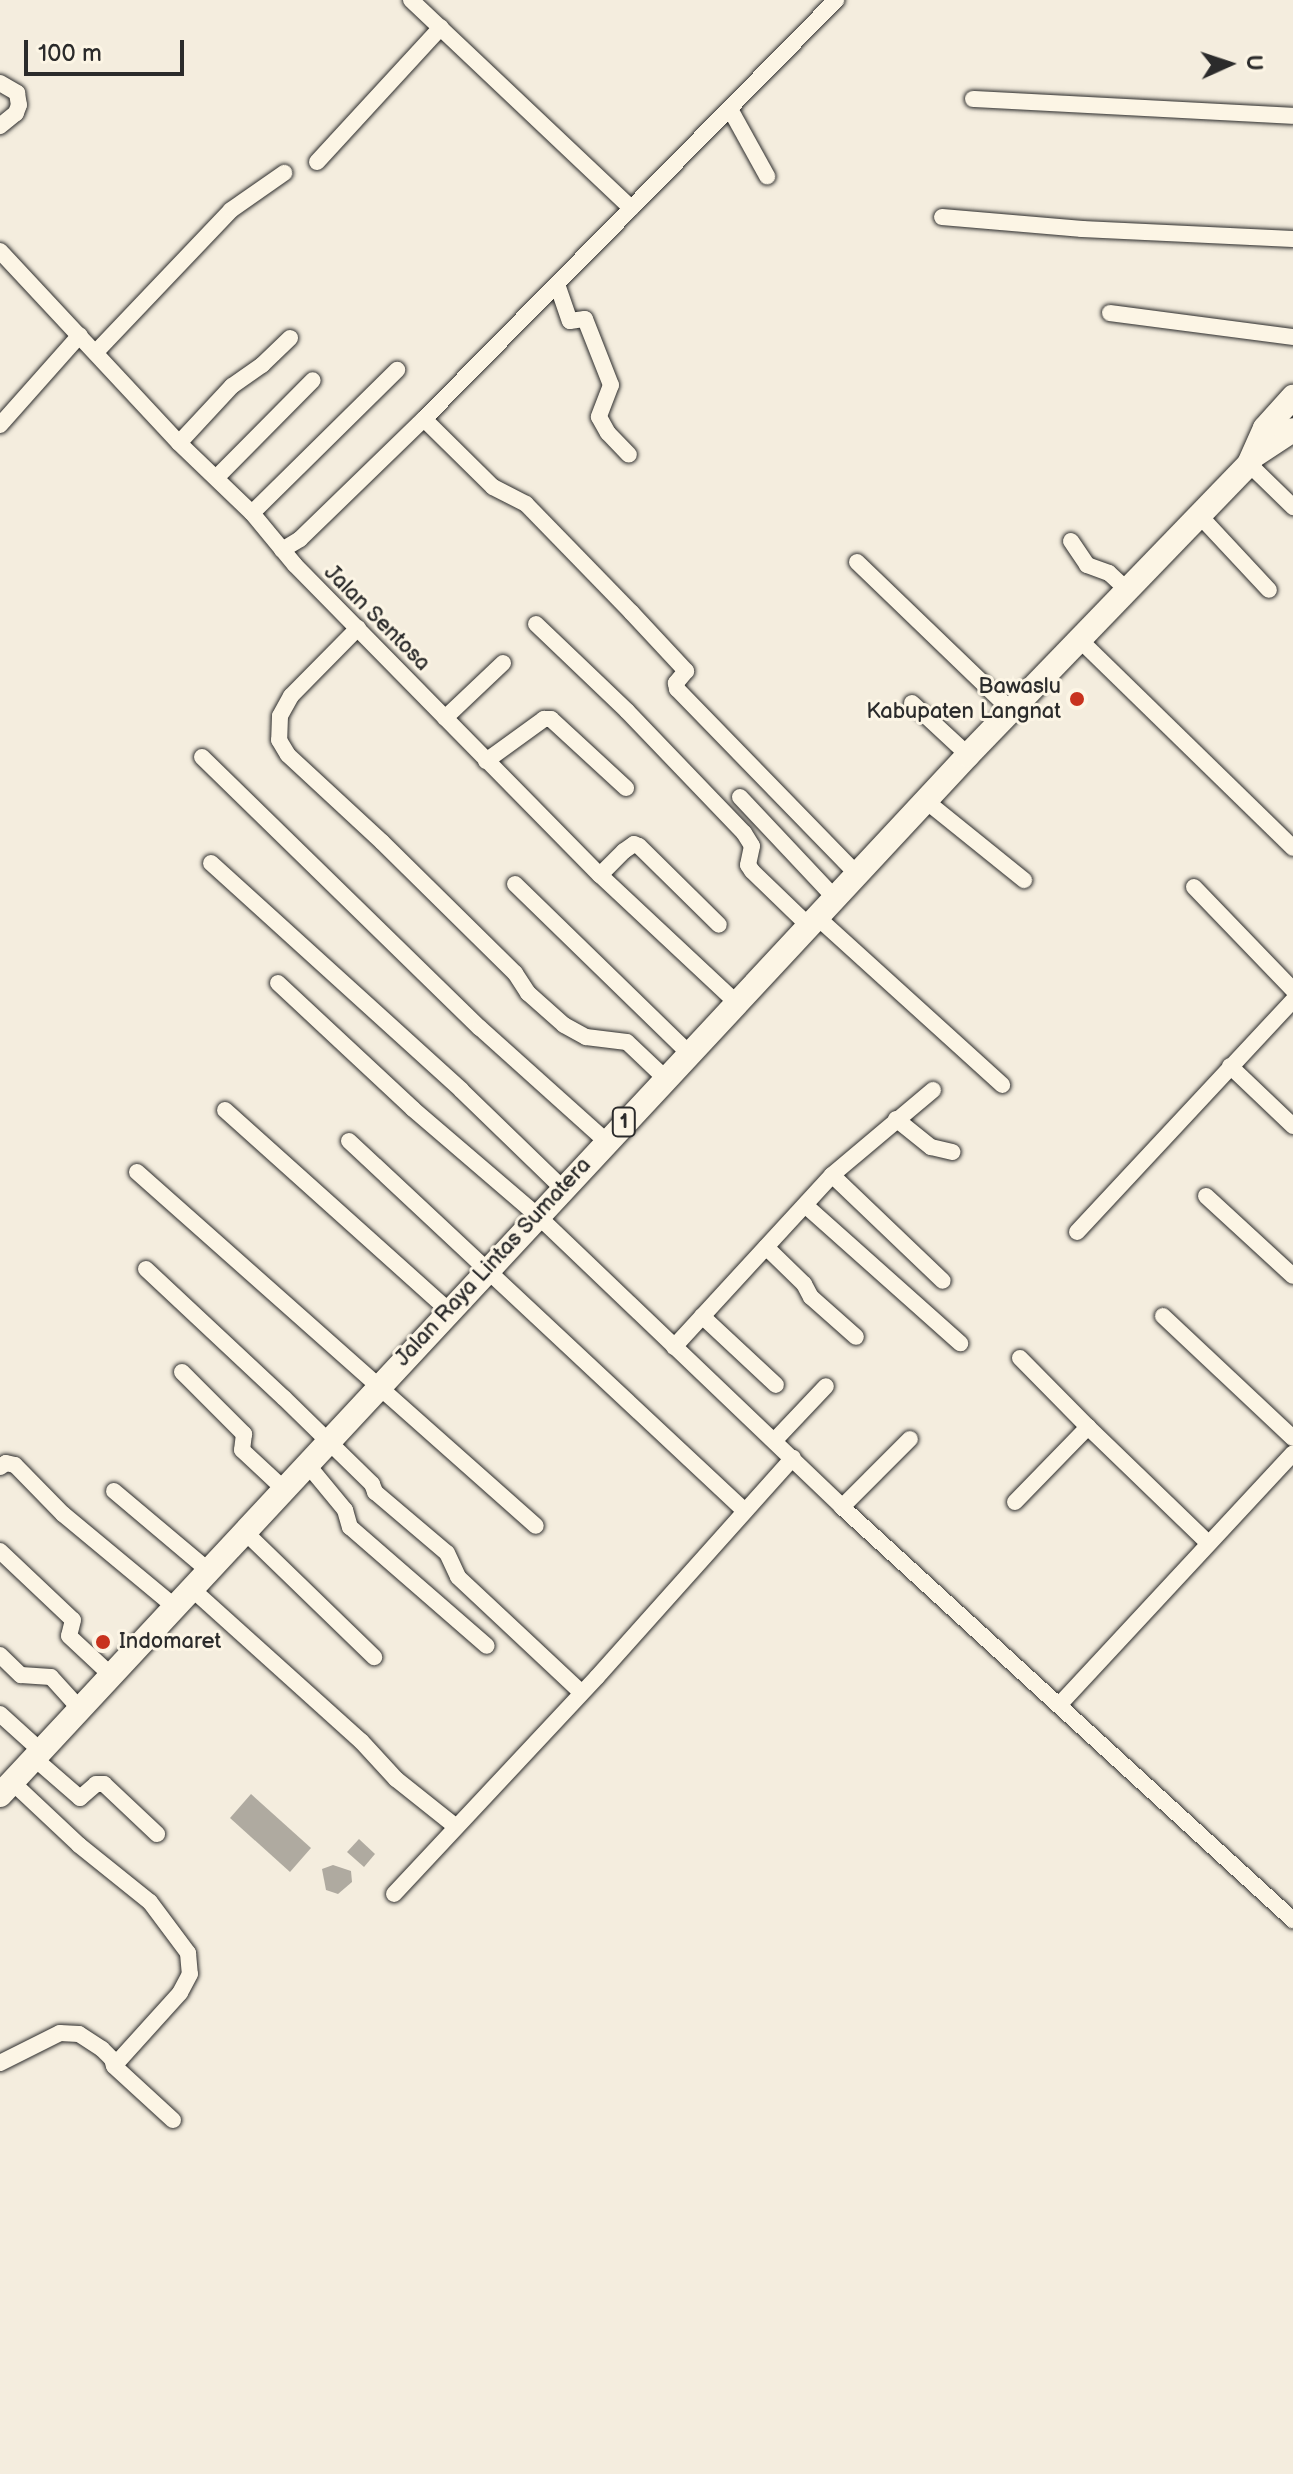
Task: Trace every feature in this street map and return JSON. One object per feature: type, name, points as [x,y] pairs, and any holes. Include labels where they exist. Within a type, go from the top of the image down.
[{"type":"highway","name":"Jalan Raya Lintas Sumatera","points":[[1252,460],[1265,428],[1293,397]]},
{"type":"highway","name":"Jalan Raya Lintas Sumatera","points":[[6,1783],[38,1754],[968,755],[1252,460],[1293,430]]},
{"type":"street","points":[[411,0],[631,208]]},
{"type":"street","points":[[282,550],[300,539],[424,419],[836,0]]},
{"type":"street","points":[[317,162],[441,27]]},
{"type":"street","points":[[0,83],[17,93],[19,105],[16,113],[0,126]]},
{"type":"street","points":[[973,99],[1293,116]]},
{"type":"street","points":[[730,109],[767,176]]},
{"type":"street","points":[[96,352],[231,210],[284,173]]},
{"type":"street","points":[[942,217],[1082,229],[1293,239]]},
{"type":"street","name":"Jalan Sentosa","points":[[0,251],[179,443],[252,513],[282,550],[486,761],[600,875],[737,1003]]},
{"type":"street","points":[[557,284],[570,321],[585,319],[611,385],[599,417],[608,433],[629,455]]},
{"type":"street","points":[[1110,313],[1293,337]]},
{"type":"street","points":[[0,425],[80,335]]},
{"type":"street","points":[[179,443],[232,386],[262,365],[290,338]]},
{"type":"street","points":[[252,513],[397,370]]},
{"type":"street","points":[[217,477],[313,380]]},
{"type":"street","points":[[424,419],[493,487],[526,504],[631,612],[686,671],[676,683],[677,689],[857,874]]},
{"type":"street","points":[[1252,460],[1293,507]]},
{"type":"street","points":[[1200,516],[1269,590]]},
{"type":"street","points":[[1071,541],[1087,565],[1109,573],[1128,591]]},
{"type":"street","points":[[857,562],[1011,710]]},
{"type":"street","points":[[536,624],[627,711],[744,833],[752,846],[748,865],[752,871],[1002,1085]]},
{"type":"street","points":[[358,628],[291,696],[280,716],[279,740],[288,755],[382,842],[515,973],[528,993],[564,1025],[586,1037],[627,1042],[666,1079]]},
{"type":"street","points":[[1081,641],[1293,848]]},
{"type":"street","points":[[445,718],[503,663]]},
{"type":"street","points":[[912,703],[968,755]]},
{"type":"street","points":[[486,761],[544,719],[551,719],[626,788]]},
{"type":"street","points":[[202,757],[480,1028],[606,1141]]},
{"type":"street","points":[[740,797],[835,898]]},
{"type":"street","points":[[926,801],[1024,880]]},
{"type":"street","points":[[600,875],[624,851],[634,844],[639,846],[719,925]]},
{"type":"street","points":[[211,863],[461,1090],[563,1189]]},
{"type":"street","points":[[515,884],[689,1053]]},
{"type":"street","points":[[1194,887],[1293,990]]},
{"type":"street","points":[[278,983],[413,1109],[538,1216],[842,1507],[1293,1920]]},
{"type":"street","points":[[1077,1232],[1293,1000]]},
{"type":"street","points":[[1230,1066],[1293,1126]]},
{"type":"street","points":[[674,1347],[832,1175],[933,1090]]},
{"type":"street","points":[[225,1110],[449,1311]]},
{"type":"street","points":[[896,1119],[931,1147],[952,1152]]},
{"type":"street","points":[[349,1141],[745,1511]]},
{"type":"street","points":[[137,1172],[536,1526]]},
{"type":"street","points":[[832,1175],[943,1281]]},
{"type":"street","points":[[1206,1196],[1293,1276]]},
{"type":"street","points":[[805,1205],[960,1343]]},
{"type":"street","points":[[766,1247],[804,1284],[811,1297],[856,1337]]},
{"type":"street","points":[[146,1269],[328,1441],[372,1484],[375,1492],[447,1553],[458,1577],[581,1692]]},
{"type":"street","points":[[702,1316],[776,1385]]},
{"type":"street","points":[[1163,1316],[1293,1438]]},
{"type":"street","points":[[1020,1358],[1208,1543]]},
{"type":"street","points":[[182,1372],[244,1434],[242,1450],[284,1489]]},
{"type":"street","points":[[775,1440],[826,1386]]},
{"type":"street","points":[[1015,1502],[1088,1427]]},
{"type":"street","points":[[842,1507],[910,1439]]},
{"type":"street","points":[[1060,1704],[1293,1453]]},
{"type":"street","points":[[394,1894],[793,1458]]},
{"type":"street","points":[[0,1467],[6,1463],[15,1465],[63,1514],[175,1607]]},
{"type":"street","points":[[307,1464],[345,1510],[350,1527],[487,1646]]},
{"type":"street","points":[[114,1491],[209,1571]]},
{"type":"street","points":[[245,1532],[374,1657]]},
{"type":"street","points":[[0,1551],[73,1620],[69,1636],[111,1675]]},
{"type":"street","points":[[192,1589],[361,1741],[396,1779],[455,1826]]},
{"type":"street","points":[[0,1655],[21,1675],[51,1677],[79,1708]]},
{"type":"street","points":[[0,1714],[80,1798],[102,1783],[157,1834]]},
{"type":"street","points":[[6,1783],[150,1902],[188,1953],[190,1974],[180,1993],[114,2066]]},
{"type":"street","points":[[0,2063],[69,2032],[94,2042],[112,2059],[114,2066],[173,2120]]},
{"type":"shaded area","points":[[251,1794],[311,1848],[290,1872],[230,1818]]},
{"type":"shaded area","points":[[359,1839],[375,1854],[364,1867],[347,1852]]},
{"type":"shaded area","points":[[333,1865],[351,1871],[352,1882],[338,1894],[326,1890],[322,1869]]},
{"type":"place","name":"Bawaslu Kabupaten Langnat","points":[[1077,699]]},
{"type":"place","name":"Indomaret","points":[[103,1642]]}]
